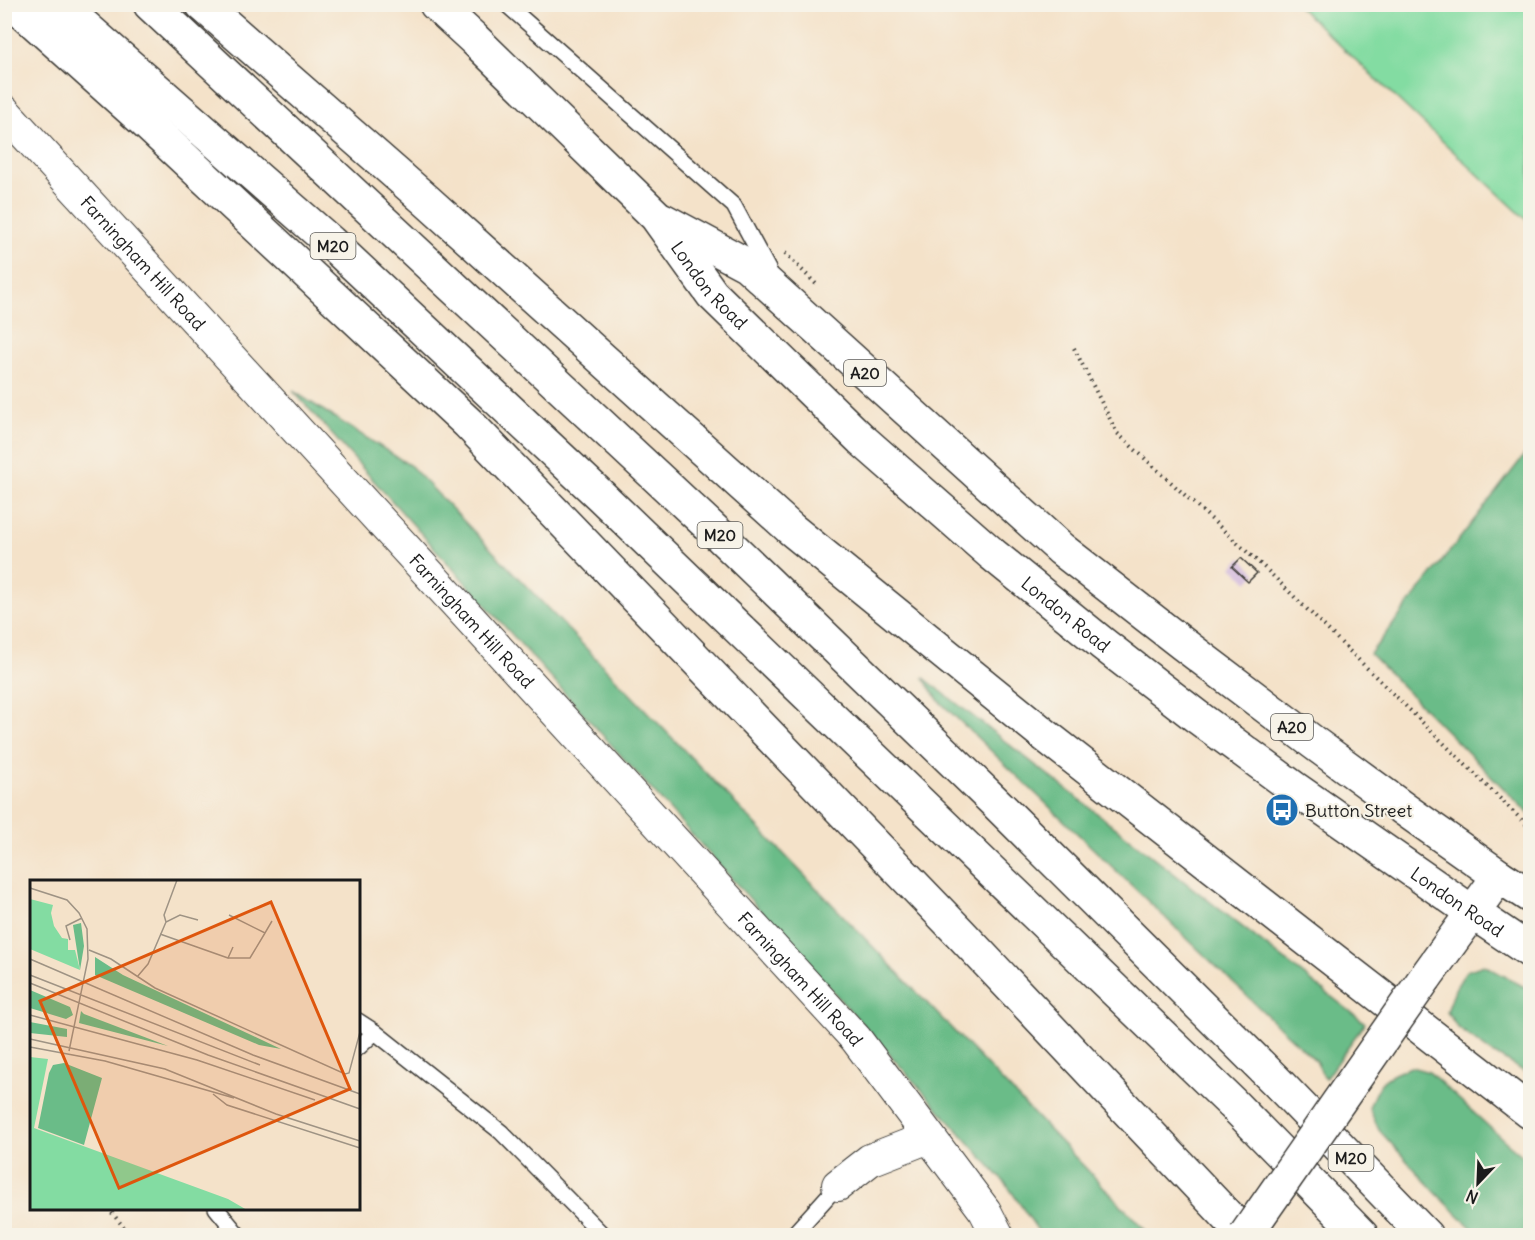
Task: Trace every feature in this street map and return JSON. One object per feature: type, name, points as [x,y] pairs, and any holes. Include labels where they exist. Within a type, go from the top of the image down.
[{"type":"main road","points":[[14,4],[142,119],[468,423],[959,932],[1245,1236],[1499,876]]},
{"type":"main road","name":"M20","points":[[58,4],[330,242],[575,471],[1233,1104],[1362,1236]]},
{"type":"main road","name":"M20","points":[[150,4],[728,543],[1234,1039],[1426,1236]]},
{"type":"main road","points":[[202,4],[427,201],[791,529],[1046,736],[1530,1112]]},
{"type":"main road","name":"London Road","points":[[436,4],[656,216],[712,294],[861,439],[992,554],[1196,716],[1294,788],[1530,951]]},
{"type":"main road","name":"London Road","points":[[656,216],[747,265],[1061,549],[1314,743],[1530,896]]},
{"type":"main road","name":"M20","points":[[1233,1104],[1338,1236]]},
{"type":"street","name":"Farningham Hill Road","points":[[4,111],[856,1039],[985,1211],[998,1236]]},
{"type":"street","points":[[838,1185],[870,1160],[929,1137]]},
{"type":"lane","points":[[506,4],[734,206],[785,301]]},
{"type":"lane","points":[[360,1022],[501,1132],[604,1236]]},
{"type":"lane","points":[[360,1046],[375,1032]]},
{"type":"lane","points":[[792,1236],[838,1185]]},
{"type":"lane","points":[[217,1210],[239,1236]]},
{"type":"path","points":[[784,252],[825,293]]},
{"type":"path","points":[[1074,348],[1117,433],[1268,571],[1530,828]]},
{"type":"path","points":[[109,1210],[131,1236]]},
{"type":"green space","points":[[1297,5],[1530,5],[1530,223]]},
{"type":"green space","points":[[293,391],[411,466],[1150,1235],[1041,1235],[1007,1185]]},
{"type":"green space","points":[[1530,448],[1530,815],[1370,654]]},
{"type":"green space","points":[[923,677],[1365,1023],[1325,1079],[1316,1061],[939,701]]},
{"type":"green space","points":[[1484,965],[1530,990],[1530,1075],[1491,1052],[1457,1027],[1447,1012],[1455,989],[1466,971]]},
{"type":"green space","points":[[1411,1067],[1429,1072],[1530,1162],[1530,1235],[1479,1235],[1436,1193],[1379,1130],[1369,1108],[1376,1091],[1388,1077]]},
{"type":"building","points":[[1241,558],[1257,573],[1248,582],[1232,567]]},
{"type":"place","name":"Button Street","points":[[1282,810]]}]
